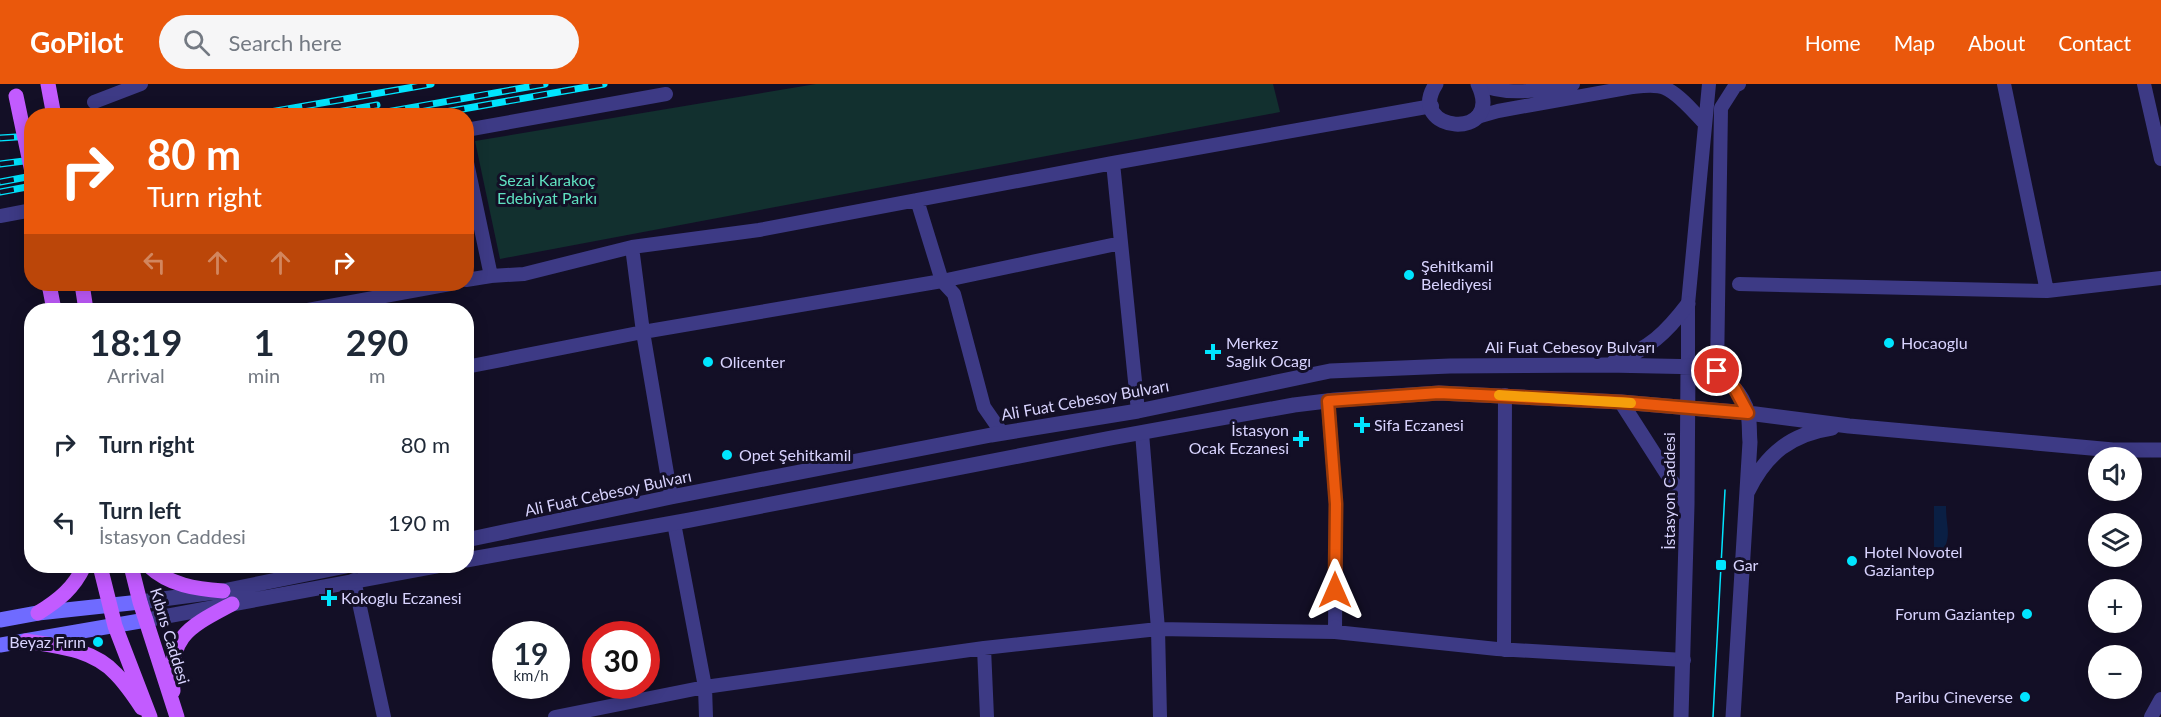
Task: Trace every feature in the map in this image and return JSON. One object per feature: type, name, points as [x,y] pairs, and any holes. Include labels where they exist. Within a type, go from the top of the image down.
[{"type":"main road","points":[[49,86],[53,108]]},
{"type":"main road","points":[[15,90],[24,133]]},
{"type":"main road","points":[[38,613],[66,593],[80,573]]},
{"type":"main road","points":[[102,573],[115,626],[149,717]]},
{"type":"main road","name":"Kıbrıs Caddesi","points":[[133,573],[177,716]]},
{"type":"main road","points":[[160,573],[173,582],[228,598]]},
{"type":"main road","points":[[177,716],[172,682],[173,659],[182,636],[228,598]]},
{"type":"main road","points":[[0,620],[38,613],[140,602]]},
{"type":"main road","points":[[0,645],[146,620]]},
{"type":"main road","points":[[26,641],[64,647],[93,656],[116,673],[149,717]]},
{"type":"street","points":[[94,102],[141,84]]},
{"type":"street","points":[[1478,84],[1493,90],[1517,92],[1573,84]]},
{"type":"street","points":[[1477,117],[1483,101],[1478,84]]},
{"type":"street","name":"İstasyon Caddesi","points":[[1681,717],[1684,660],[1689,304],[1709,84]]},
{"type":"street","points":[[1732,717],[1750,442],[1748,413],[1735,389],[1717,371],[1721,108],[1735,86],[1739,84]]},
{"type":"street","points":[[2004,84],[2047,291]]},
{"type":"street","points":[[2144,84],[2161,159]]},
{"type":"street","points":[[1434,85],[1431,94],[1432,106],[1438,118],[1453,126],[1462,125],[1477,117],[1498,111],[1621,88],[1647,86],[1665,88],[1686,104],[1704,123]]},
{"type":"street","points":[[474,129],[666,94]]},
{"type":"street","points":[[474,279],[524,274],[632,247],[759,230],[1432,106]]},
{"type":"street","points":[[1113,163],[1138,411]]},
{"type":"street","points":[[474,196],[491,276]]},
{"type":"street","points":[[917,200],[942,281],[954,294],[984,407],[1002,433]]},
{"type":"street","points":[[0,216],[24,212]]},
{"type":"street","points":[[474,365],[642,332],[942,281],[1121,243]]},
{"type":"street","points":[[632,247],[642,332],[671,497]]},
{"type":"street","points":[[1739,284],[2047,291],[2161,278]]},
{"type":"street","points":[[347,303],[412,291]]},
{"type":"street","points":[[1607,365],[1648,346],[1668,330],[1689,304]]},
{"type":"street","name":"Ali Fuat Cebesoy Bulvarı","points":[[474,538],[671,497],[1002,433],[1138,411],[1330,371],[1450,366],[1607,365],[1688,366],[1717,371]]},
{"type":"street","points":[[474,559],[674,523],[1294,405],[1439,393],[1621,402],[2101,449],[2148,452],[2161,450]]},
{"type":"street","points":[[1504,650],[1505,395]]},
{"type":"street","points":[[1328,401],[1336,504],[1335,632]]},
{"type":"street","points":[[1621,402],[1687,505]]},
{"type":"street","points":[[1745,496],[1764,465],[1792,439],[1815,430],[1850,426]]},
{"type":"street","points":[[1142,433],[1158,629],[1160,717]]},
{"type":"street","points":[[674,523],[705,687],[706,717]]},
{"type":"street","points":[[146,620],[320,573]]},
{"type":"street","points":[[140,602],[228,598],[396,573]]},
{"type":"street","points":[[354,580],[384,717]]},
{"type":"street","points":[[555,717],[705,687],[984,648],[1158,629],[1335,632],[1504,650],[1684,660]]},
{"type":"street","points":[[984,648],[987,717]]},
{"type":"street","points":[[2151,717],[2161,699]]},
{"type":"green space","name":"Sezai Karakoç Edebiyat Parkı","points":[[816,84],[1273,84],[1280,112],[500,259],[475,141]]},
{"type":"water","points":[[1934,506],[1946,506],[1948,537],[1940,557],[1934,552]]},
{"type":"tram line","points":[[1713,717],[1725,490]]},
{"type":"railway","points":[[293,108],[431,84]]},
{"type":"railway","points":[[409,108],[545,84]]},
{"type":"railway","points":[[468,108],[604,84]]},
{"type":"railway","points":[[360,108],[377,105]]},
{"type":"railway","points":[[0,138],[24,136]]},
{"type":"railway","points":[[0,164],[24,161]]},
{"type":"railway","points":[[0,182],[24,178]]},
{"type":"railway","points":[[0,192],[24,188]]},
{"type":"slow traffic","points":[[1499,395],[1631,403]]},
{"type":"place","name":"Şehitkamil Belediyesi","points":[[1409,275]]},
{"type":"place","name":"Hocaoglu","points":[[1889,343]]},
{"type":"place","name":"Merkez Saglık Ocagı","points":[[1213,352]]},
{"type":"place","name":"Olicenter","points":[[708,362]]},
{"type":"place","name":"Sifa Eczanesi","points":[[1362,425]]},
{"type":"place","name":"İstasyon Ocak Eczanesi","points":[[1301,439]]},
{"type":"place","name":"Opet Şehitkamil","points":[[727,455]]},
{"type":"place","name":"Hotel Novotel Gaziantep","points":[[1852,561]]},
{"type":"place","name":"Gar","points":[[1721,565]]},
{"type":"place","name":"Kokoglu Eczanesi","points":[[329,598]]},
{"type":"place","name":"Forum Gaziantep","points":[[2027,614]]},
{"type":"place","name":"Beyaz Fırın","points":[[98,642]]},
{"type":"place","name":"Paribu Cineverse","points":[[2025,697]]},
{"type":"route","points":[[1335,590],[1336,504],[1328,401],[1439,393],[1621,402],[1748,413],[1735,389],[1717,371]]}]
